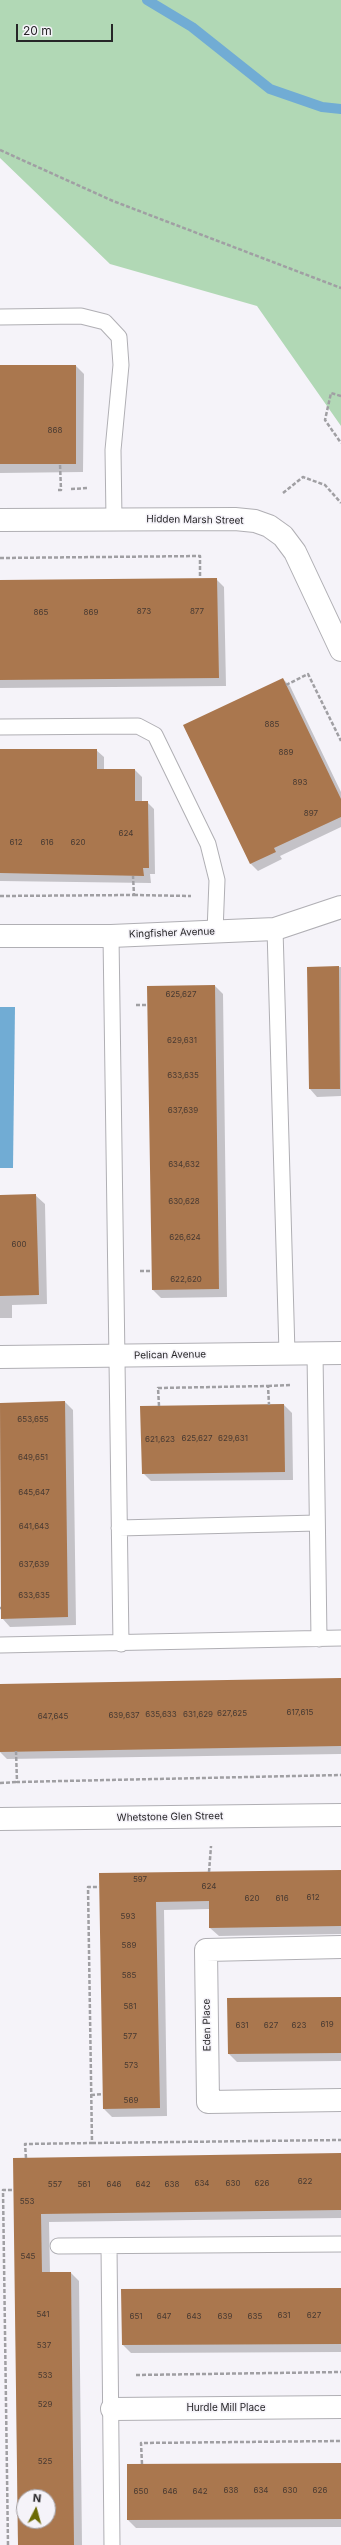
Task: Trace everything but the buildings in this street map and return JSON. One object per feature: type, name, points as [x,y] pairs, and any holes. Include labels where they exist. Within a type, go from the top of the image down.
[{"type":"street","name":"Hidden Marsh Street","points":[[0,520],[235,519],[255,521],[269,526],[283,536],[295,552],[341,650]]},
{"type":"street","name":"Kingfisher Avenue","points":[[0,936],[111,936],[275,929],[341,907]]},
{"type":"street","name":"Pelican Avenue","points":[[0,1357],[341,1353]]},
{"type":"street","name":"Whetstone Glen Street","points":[[0,1819],[341,1815]]},
{"type":"street","name":"Eden Place","points":[[341,1948],[206,1950],[208,2102],[341,2100]]},
{"type":"street","name":"Hurdle Mill Place","points":[[112,2409],[341,2407]]},
{"type":"lane","points":[[0,317],[81,316],[105,322],[120,337],[121,365],[113,450],[114,520]]},
{"type":"lane","points":[[0,727],[138,726],[155,735],[208,844],[216,880],[215,932]]},
{"type":"lane","points":[[275,929],[287,1353]]},
{"type":"lane","points":[[111,936],[121,1644]]},
{"type":"lane","points":[[315,1353],[319,1639]]},
{"type":"lane","points":[[119,1528],[317,1523]]},
{"type":"lane","points":[[0,1645],[121,1644],[341,1638]]},
{"type":"lane","points":[[58,2246],[341,2244]]},
{"type":"lane","points":[[109,2246],[112,2409],[112,2545]]},
{"type":"path","points":[[0,150],[113,201],[341,288]]},
{"type":"path","points":[[341,396],[331,393],[325,420],[341,443]]},
{"type":"path","points":[[53,490],[61,490],[60,464]]},
{"type":"path","points":[[283,493],[303,477],[325,485],[341,503]]},
{"type":"path","points":[[0,558],[200,556],[200,578]]},
{"type":"path","points":[[286,685],[308,674],[341,741]]},
{"type":"path","points":[[133,876],[134,895]]},
{"type":"path","points":[[0,896],[216,896]]},
{"type":"path","points":[[159,1406],[158,1388],[260,1386],[268,1386],[269,1405]]},
{"type":"path","points":[[16,1751],[16,1782]]},
{"type":"path","points":[[0,1783],[341,1775]]},
{"type":"path","points":[[209,1872],[209,1846],[217,1846]]},
{"type":"path","points":[[92,2143],[88,1887],[99,1887]]},
{"type":"path","points":[[91,2095],[103,2094]]},
{"type":"path","points":[[26,2158],[25,2144],[341,2140]]},
{"type":"path","points":[[8,2545],[3,2190],[13,2190]]},
{"type":"path","points":[[136,2367],[135,2374],[341,2372]]},
{"type":"path","points":[[142,2464],[141,2443],[341,2441]]},
{"type":"green space","points":[[0,0],[341,0],[341,426],[257,306],[110,264],[0,158]]},
{"type":"water","points":[[0,1007],[15,1007],[13,1168],[0,1168]]},
{"type":"waterway","points":[[147,0],[192,27],[270,89],[322,107],[341,109]]}]
